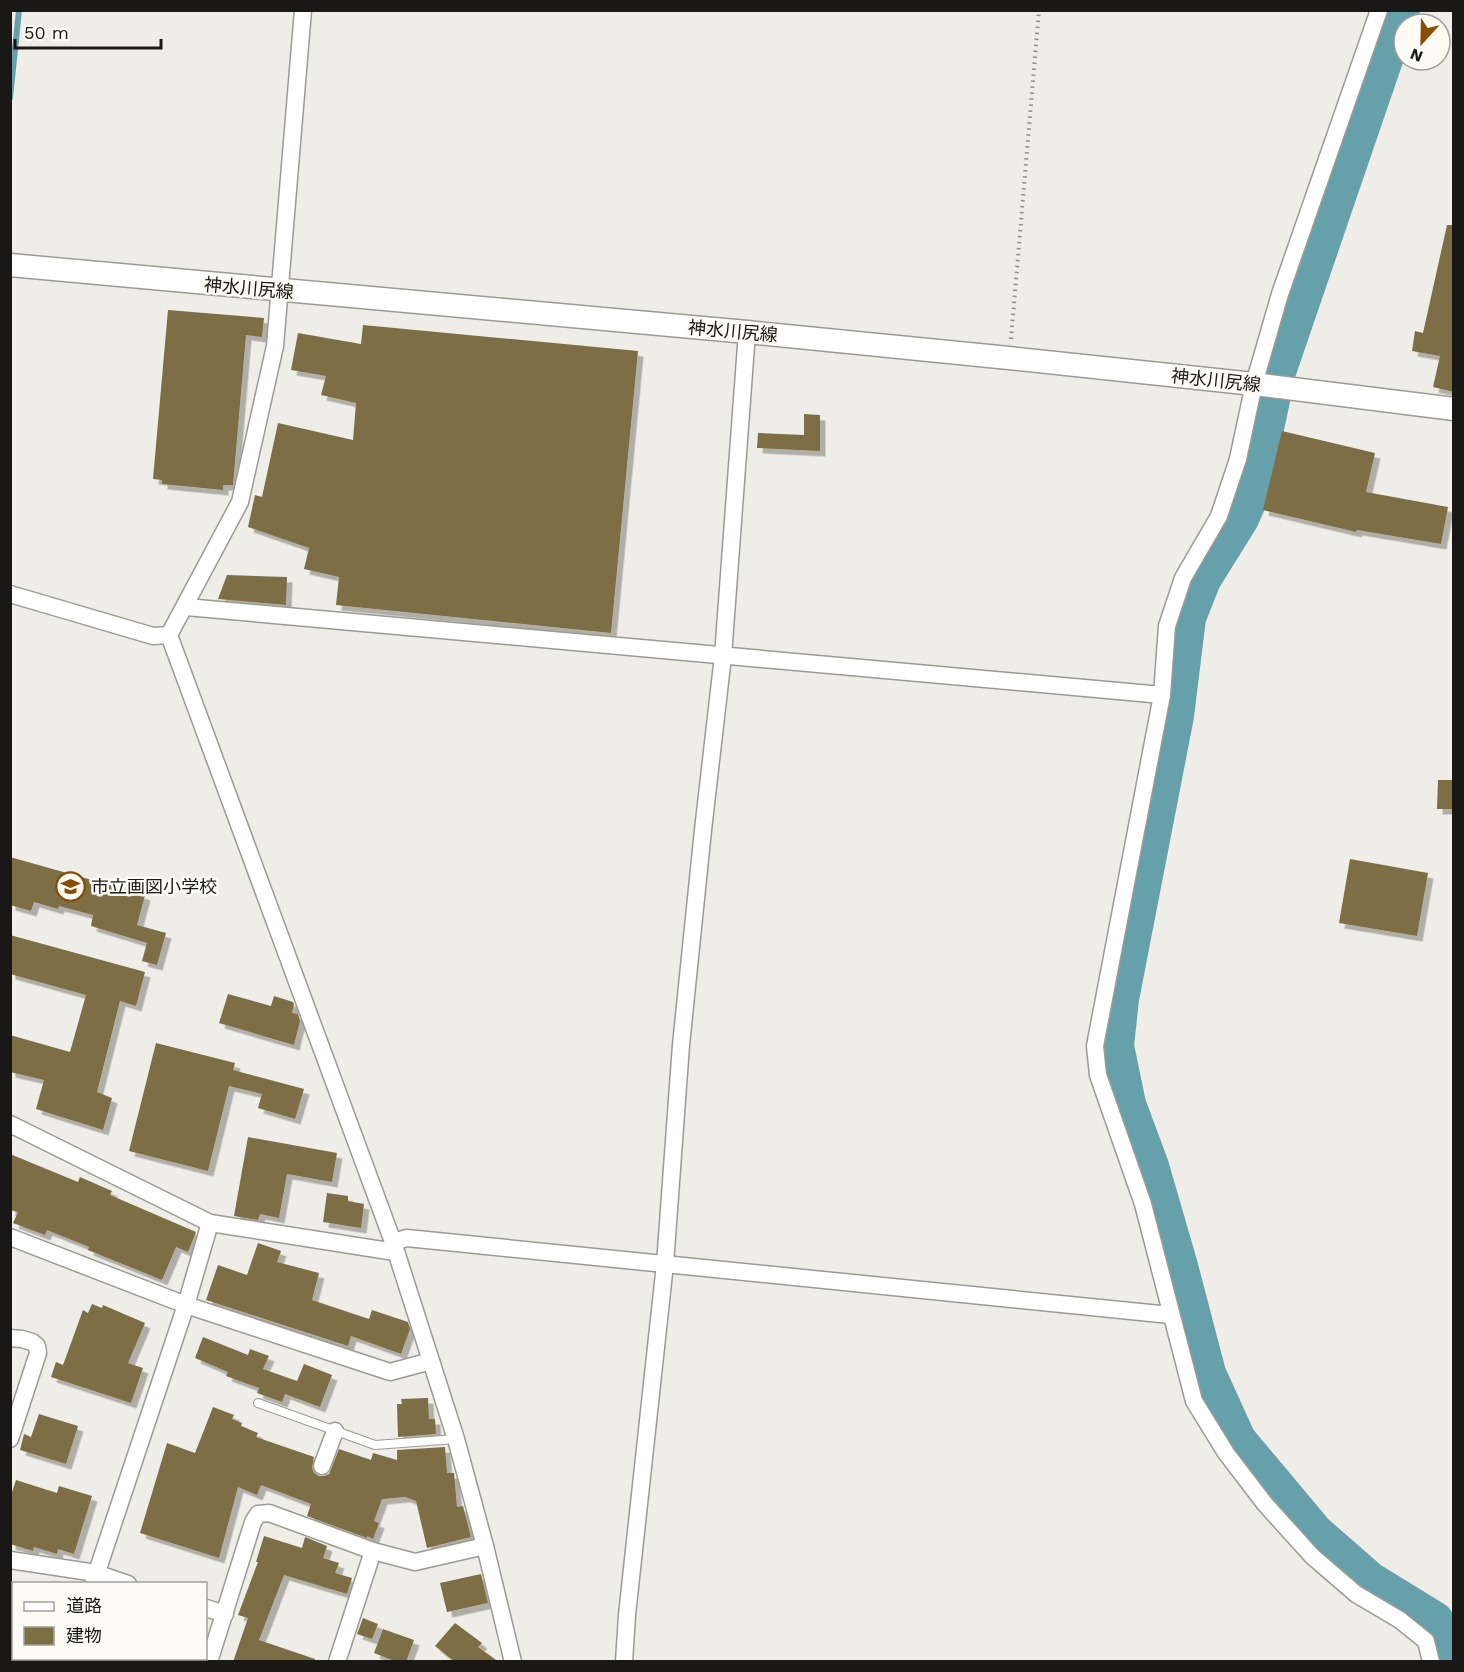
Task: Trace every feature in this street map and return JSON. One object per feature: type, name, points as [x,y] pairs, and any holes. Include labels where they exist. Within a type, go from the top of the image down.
[{"type":"main road","name":"神水川尻線","points":[[10,265],[1010,358],[1454,409]]},
{"type":"street","points":[[303,10],[275,346],[240,502],[170,635],[394,1247],[456,1439],[513,1662]]},
{"type":"street","points":[[1379,10],[1280,294],[1238,459],[1219,516],[1183,578],[1167,626],[1162,695],[1095,1046],[1098,1075],[1143,1204],[1194,1401],[1226,1453],[1258,1496],[1312,1556],[1356,1594],[1400,1620],[1426,1641],[1431,1662]]},
{"type":"street","points":[[624,1662],[628,1604],[666,1264],[681,1045],[723,656],[747,332]]},
{"type":"street","points":[[10,594],[153,636],[170,635]]},
{"type":"street","points":[[186,607],[1162,695]]},
{"type":"street","points":[[10,1124],[210,1223],[394,1247],[407,1238],[1170,1315]]},
{"type":"street","points":[[95,1578],[186,1305],[210,1223]]},
{"type":"street","points":[[10,1237],[186,1305],[390,1372],[431,1361]]},
{"type":"street","points":[[10,1338],[32,1342],[37,1346],[38,1353],[10,1439]]},
{"type":"street","points":[[322,1466],[335,1431]]},
{"type":"street","points":[[209,1662],[253,1522],[258,1514],[269,1513],[373,1551],[415,1562],[485,1546]]},
{"type":"street","points":[[337,1662],[373,1551]]},
{"type":"street","points":[[10,1560],[117,1582]]},
{"type":"street","points":[[207,1608],[225,1614]]},
{"type":"lane","points":[[258,1402],[375,1445],[456,1439]]},
{"type":"path","points":[[1010,358],[1039,10]]},
{"type":"building","points":[[1447,225],[1454,225],[1454,392],[1433,387],[1440,356],[1412,351],[1415,331],[1423,333]]},
{"type":"building","points":[[168,310],[264,318],[262,337],[246,335],[233,485],[223,485],[223,490],[162,484],[162,480],[153,479]]},
{"type":"building","points":[[363,325],[638,351],[611,633],[336,605],[339,577],[304,569],[309,548],[248,527],[255,495],[262,497],[278,423],[353,440],[356,403],[321,395],[326,376],[291,370],[298,333],[361,344]]},
{"type":"building","points":[[804,414],[820,415],[820,451],[757,448],[758,433],[804,435]]},
{"type":"building","points":[[1282,431],[1375,453],[1366,492],[1448,507],[1441,544],[1357,530],[1356,532],[1263,510]]},
{"type":"building","points":[[227,575],[287,577],[286,605],[218,599]]},
{"type":"building","points":[[1438,780],[1454,780],[1454,809],[1437,809]]},
{"type":"building","points":[[10,857],[145,895],[137,925],[166,933],[157,965],[142,961],[147,943],[91,926],[93,915],[34,902],[31,911],[10,905]]},
{"type":"building","points":[[1350,859],[1428,873],[1417,936],[1339,923]]},
{"type":"building","points":[[10,935],[145,972],[136,1006],[120,1001],[97,1092],[112,1098],[103,1130],[36,1109],[44,1080],[10,1072],[10,1035],[70,1052],[86,995],[10,974]]},
{"type":"building","points":[[228,994],[271,1006],[274,996],[293,1002],[292,1013],[298,1014],[300,1021],[294,1045],[219,1023]]},
{"type":"building","points":[[156,1043],[235,1063],[233,1070],[304,1089],[295,1119],[258,1108],[262,1094],[229,1086],[208,1171],[129,1151]]},
{"type":"building","points":[[248,1137],[337,1153],[332,1182],[287,1174],[279,1218],[260,1214],[258,1220],[234,1216]]},
{"type":"building","points":[[10,1154],[78,1182],[80,1177],[112,1191],[110,1195],[196,1232],[188,1252],[176,1247],[162,1280],[88,1250],[89,1247],[47,1230],[45,1235],[13,1223],[18,1212],[10,1210]]},
{"type":"building","points":[[327,1193],[348,1196],[348,1201],[364,1204],[361,1228],[323,1222]]},
{"type":"building","points":[[258,1243],[281,1251],[277,1262],[319,1273],[312,1300],[369,1319],[372,1310],[408,1322],[410,1329],[401,1354],[351,1336],[348,1346],[206,1300],[218,1265],[247,1275]]},
{"type":"building","points":[[92,1304],[102,1308],[103,1305],[145,1323],[128,1363],[143,1368],[131,1403],[51,1377],[56,1362],[63,1365],[83,1310],[88,1313]]},
{"type":"building","points":[[203,1337],[248,1355],[250,1349],[269,1356],[263,1369],[297,1381],[304,1364],[332,1375],[320,1407],[285,1394],[282,1402],[257,1393],[259,1388],[226,1376],[228,1372],[195,1358]]},
{"type":"building","points":[[428,1398],[429,1419],[435,1419],[436,1434],[398,1437],[397,1404],[402,1404],[401,1399]]},
{"type":"building","points":[[213,1407],[234,1415],[232,1419],[242,1423],[241,1426],[258,1433],[256,1437],[314,1457],[312,1468],[319,1476],[329,1474],[339,1449],[371,1460],[373,1453],[397,1460],[397,1450],[445,1447],[447,1473],[454,1473],[457,1507],[463,1506],[471,1537],[427,1548],[416,1501],[405,1497],[382,1499],[374,1521],[379,1523],[373,1539],[367,1536],[367,1538],[307,1516],[311,1504],[261,1485],[257,1495],[238,1487],[219,1558],[140,1533],[167,1443],[195,1453]]},
{"type":"building","points":[[39,1414],[78,1426],[66,1464],[20,1450],[24,1434],[31,1437]]},
{"type":"building","points":[[16,1480],[57,1493],[59,1486],[92,1496],[74,1554],[58,1549],[57,1554],[34,1547],[33,1551],[10,1544],[10,1498]]},
{"type":"building","points":[[264,1536],[302,1548],[305,1537],[327,1546],[323,1558],[339,1563],[335,1573],[352,1578],[347,1594],[284,1575],[259,1640],[315,1659],[314,1662],[233,1662],[248,1618],[238,1615],[258,1562],[256,1562]]},
{"type":"building","points":[[481,1574],[488,1603],[447,1612],[440,1583]]},
{"type":"building","points":[[363,1618],[378,1624],[372,1639],[357,1634]]},
{"type":"building","points":[[455,1623],[482,1643],[478,1647],[499,1662],[455,1662],[435,1646]]},
{"type":"building","points":[[383,1629],[414,1640],[406,1662],[397,1662],[374,1653]]},
{"type":"waterway","points":[[10,98],[19,10]]},
{"type":"waterway","points":[[1403,10],[1279,372],[1253,494],[1242,519],[1204,580],[1189,618],[1177,716],[1122,999],[1117,1046],[1129,1104],[1152,1166],[1209,1373],[1239,1439],[1316,1531],[1371,1579],[1436,1619],[1449,1638],[1454,1654]]},
{"type":"place","name":"市立画図小学校","points":[[70,886]]}]
